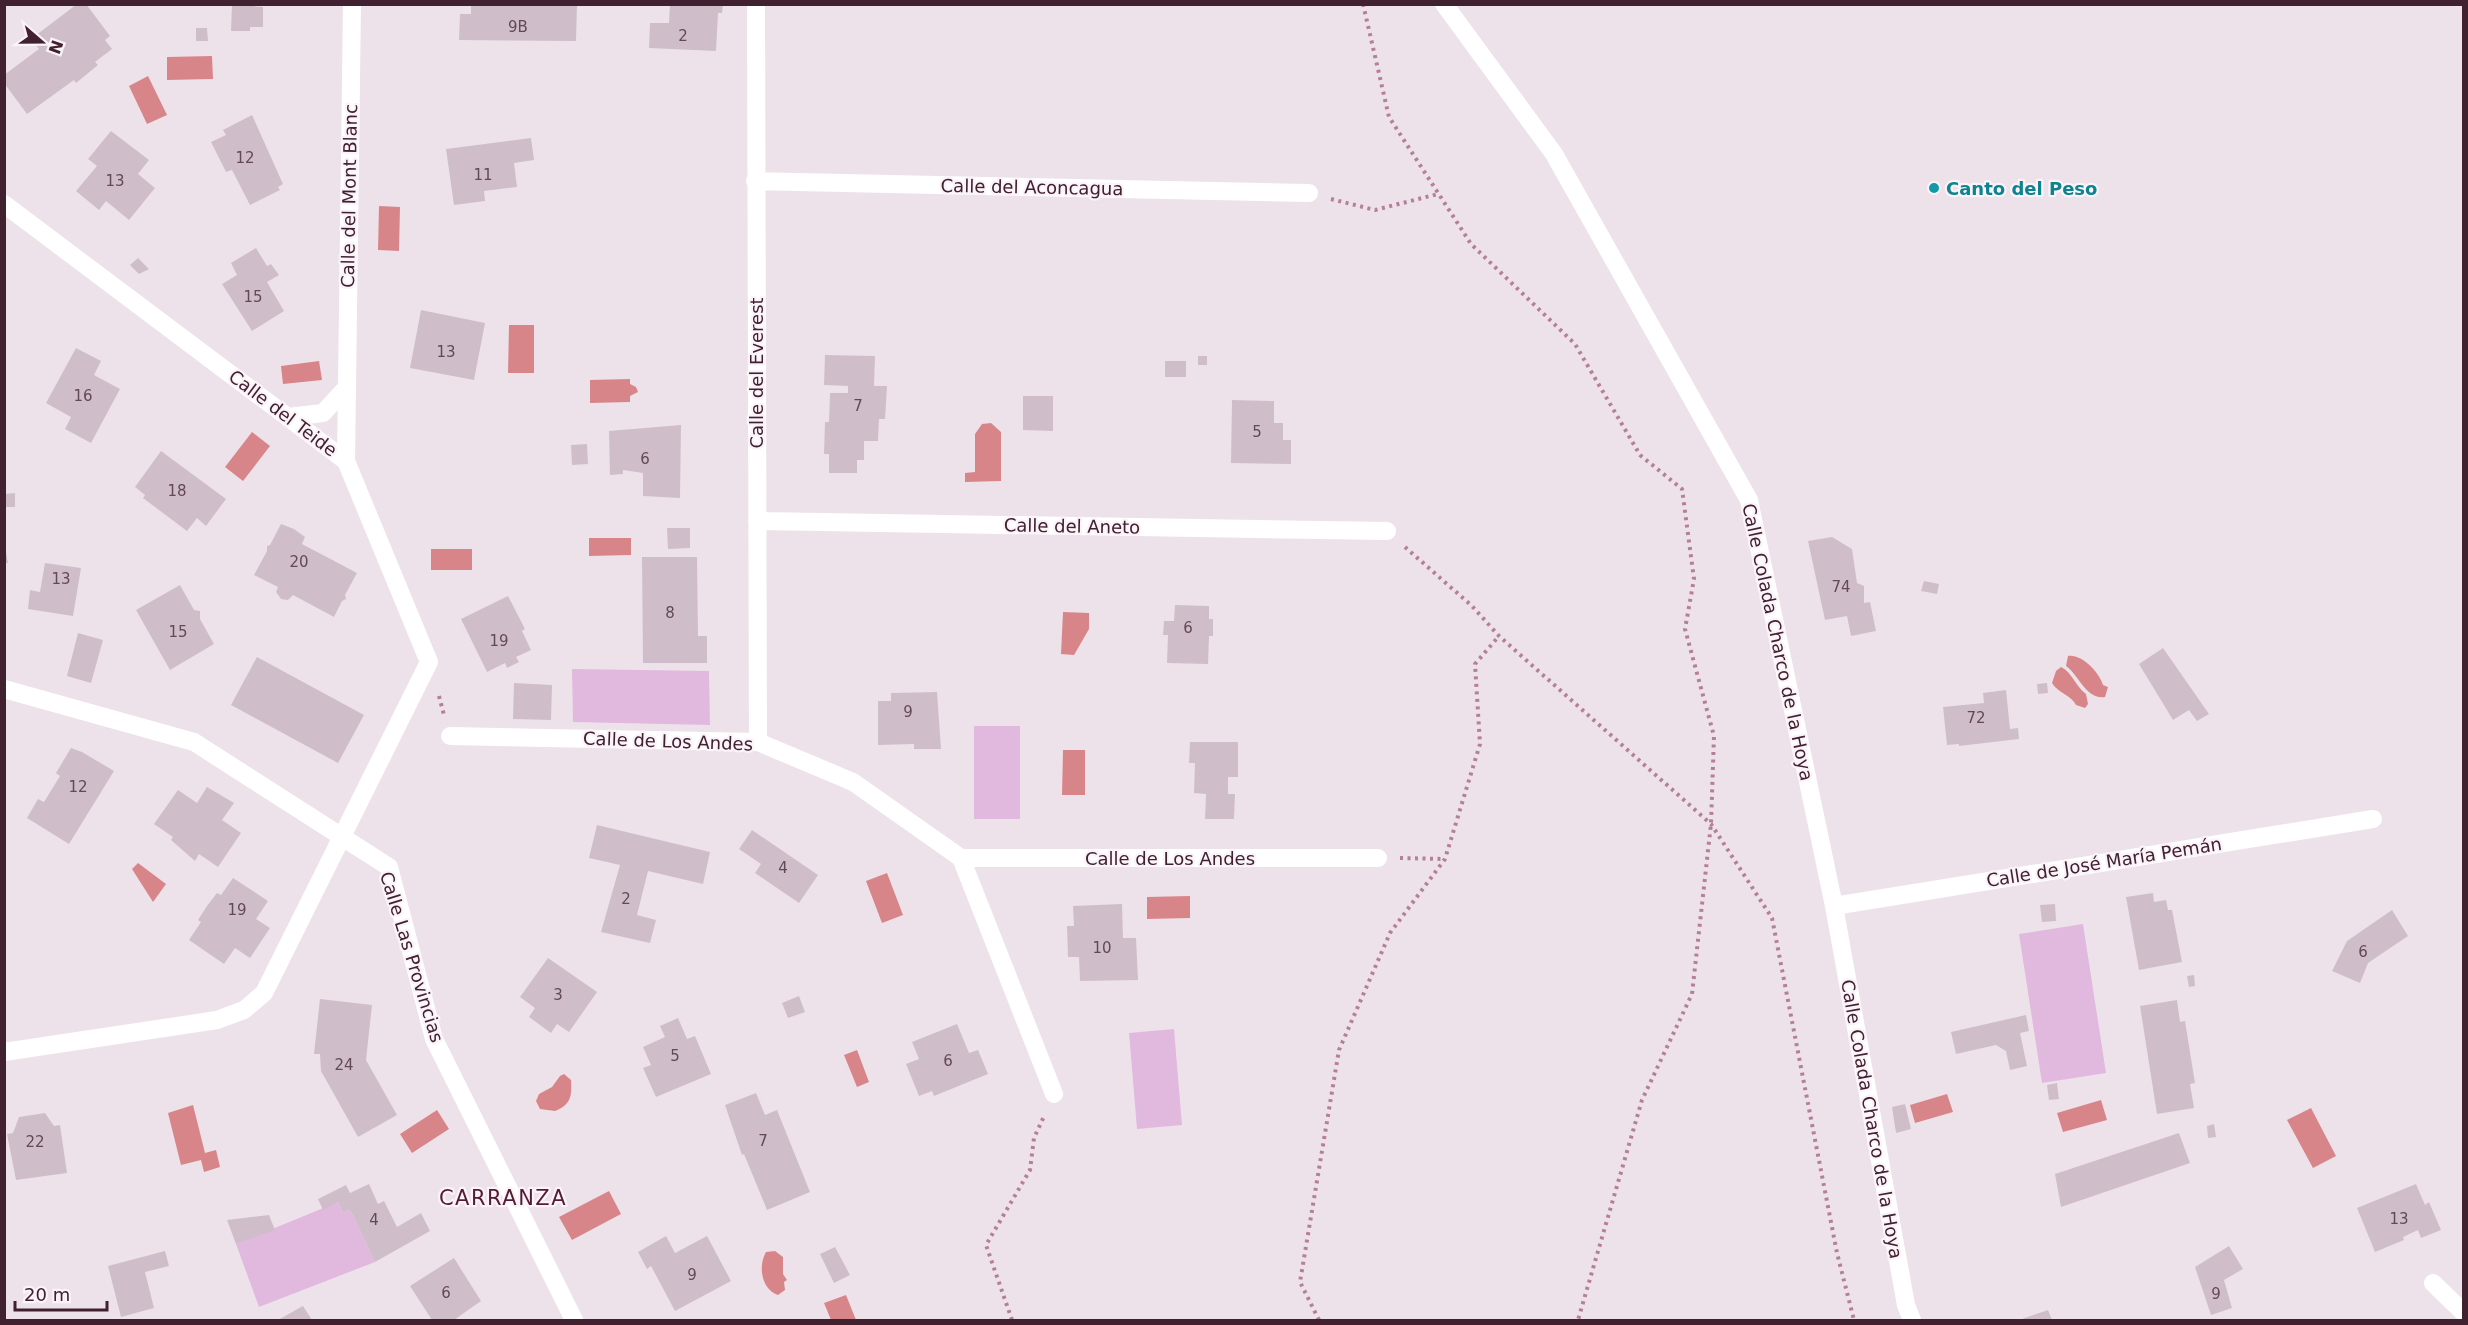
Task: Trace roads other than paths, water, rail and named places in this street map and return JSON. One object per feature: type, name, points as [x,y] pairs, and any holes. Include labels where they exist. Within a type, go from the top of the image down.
[{"type":"street","name":"Calle del Mont Blanc","points":[[346,461],[351,4]]},
{"type":"street","name":"Calle del Everest","points":[[756,4],[758,742]]},
{"type":"street","name":"Calle Colada Charco de la Hoya","points":[[1444,4],[1554,154],[1749,500],[1834,906],[1906,1305],[1912,1320]]},
{"type":"street","name":"Calle del Aconcagua","points":[[755,181],[1309,193]]},
{"type":"street","name":"Calle del Teide","points":[[4,204],[346,461],[429,662],[264,993],[244,1010],[217,1020],[4,1052]]},
{"type":"street","points":[[288,417],[323,412],[347,387]]},
{"type":"street","name":"Calle del Aneto","points":[[757,521],[1387,531]]},
{"type":"street","name":"Calle Las Provincias","points":[[4,689],[194,742],[389,867],[434,1039],[574,1320]]},
{"type":"street","name":"Calle de Los Andes","points":[[450,735],[758,742],[853,782],[962,858],[1378,858]]},
{"type":"street","name":"Calle de José María Pemán","points":[[1834,906],[2373,819]]},
{"type":"street","points":[[962,858],[1054,1094]]},
{"type":"street","points":[[2433,1283],[2463,1313]]},
{"type":"place","name":"Canto del Peso","points":[[1934,188]]},
{"type":"district","name":"CARRANZA","points":[[503,1198]]}]
